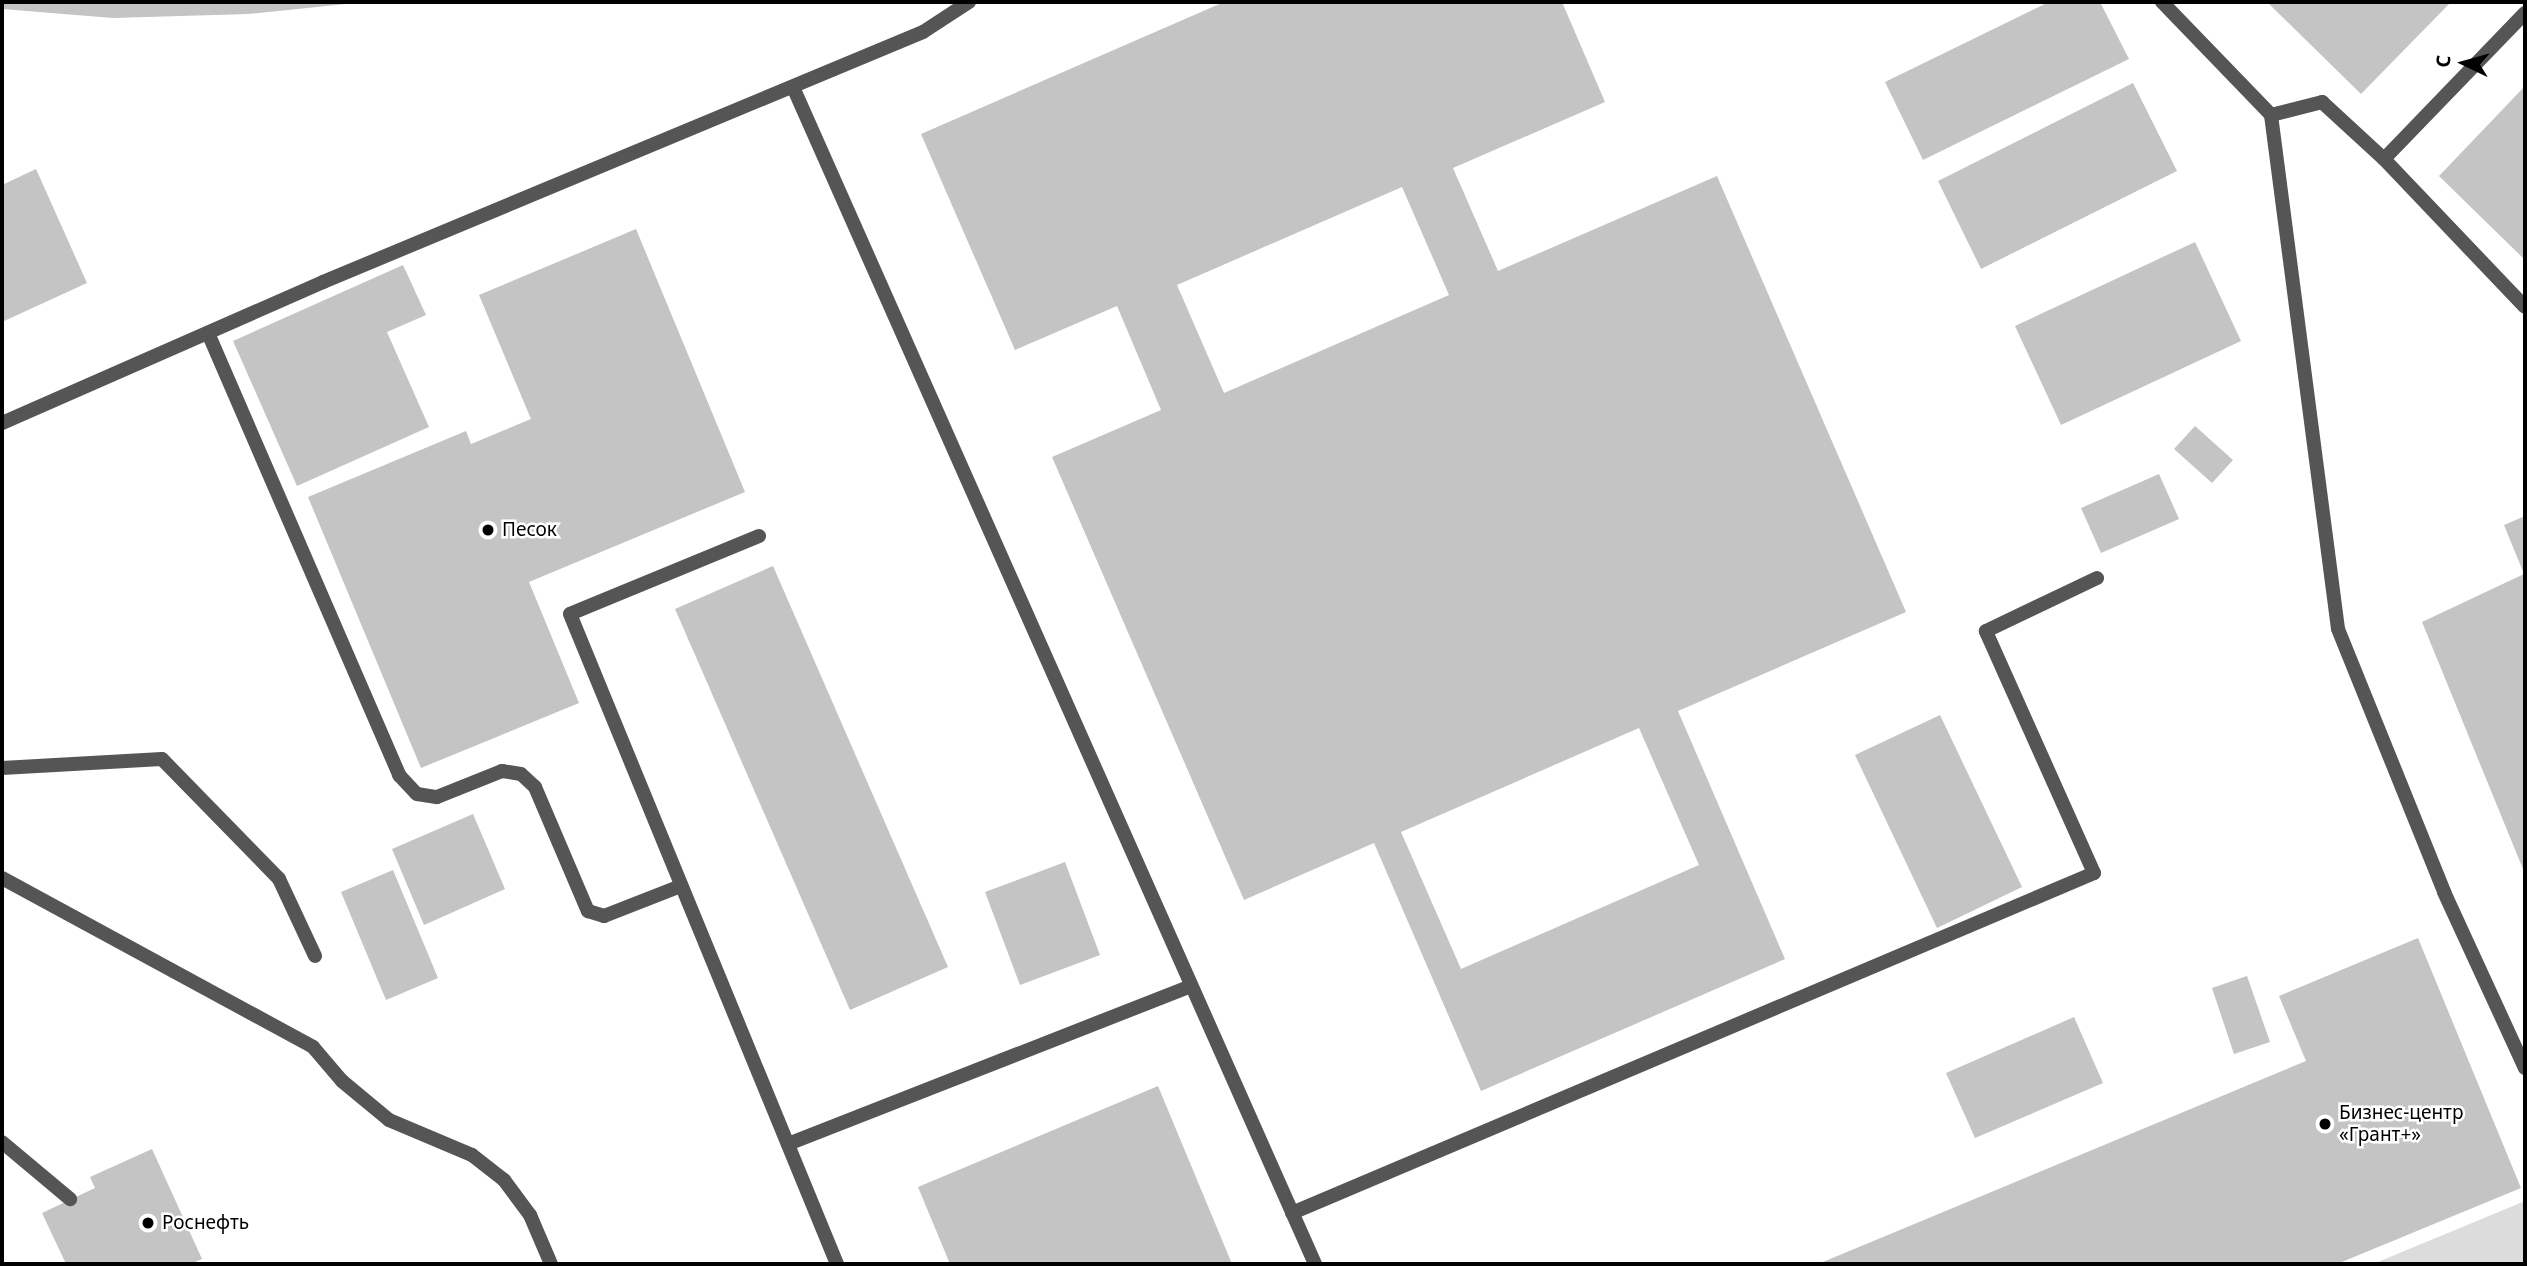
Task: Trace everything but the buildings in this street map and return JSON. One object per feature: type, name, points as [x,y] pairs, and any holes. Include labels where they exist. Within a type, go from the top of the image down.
[{"type":"lane","points":[[2,423],[208,333],[923,32],[969,2]]},
{"type":"lane","points":[[2162,2],[2271,115],[2338,629],[2444,892],[2525,1068]]},
{"type":"lane","points":[[2384,159],[2525,13]]},
{"type":"lane","points":[[793,87],[1315,1264]]},
{"type":"lane","points":[[2271,115],[2322,102],[2384,159],[2525,307]]},
{"type":"lane","points":[[208,333],[399,775],[417,794],[437,797],[502,771],[521,774],[536,787],[588,911],[604,916],[681,886]]},
{"type":"lane","points":[[759,536],[570,614],[837,1264]]},
{"type":"lane","points":[[1292,1213],[2094,873],[1986,631],[2097,578]]},
{"type":"lane","points":[[2,768],[162,759],[279,879],[315,956]]},
{"type":"lane","points":[[2,878],[313,1047],[342,1081],[389,1120],[472,1155],[504,1180],[530,1215],[551,1264]]},
{"type":"lane","points":[[788,1144],[1191,986]]},
{"type":"lane","points":[[2,1142],[70,1199]]},
{"type":"shaded area","points":[[2525,1201],[2525,1264],[2373,1264]]},
{"type":"place","name":"Песок","points":[[488,530]]},
{"type":"place","name":"Бизнес-центр «Грант+»","points":[[2325,1124]]},
{"type":"place","name":"Роснефть","points":[[148,1223]]}]
